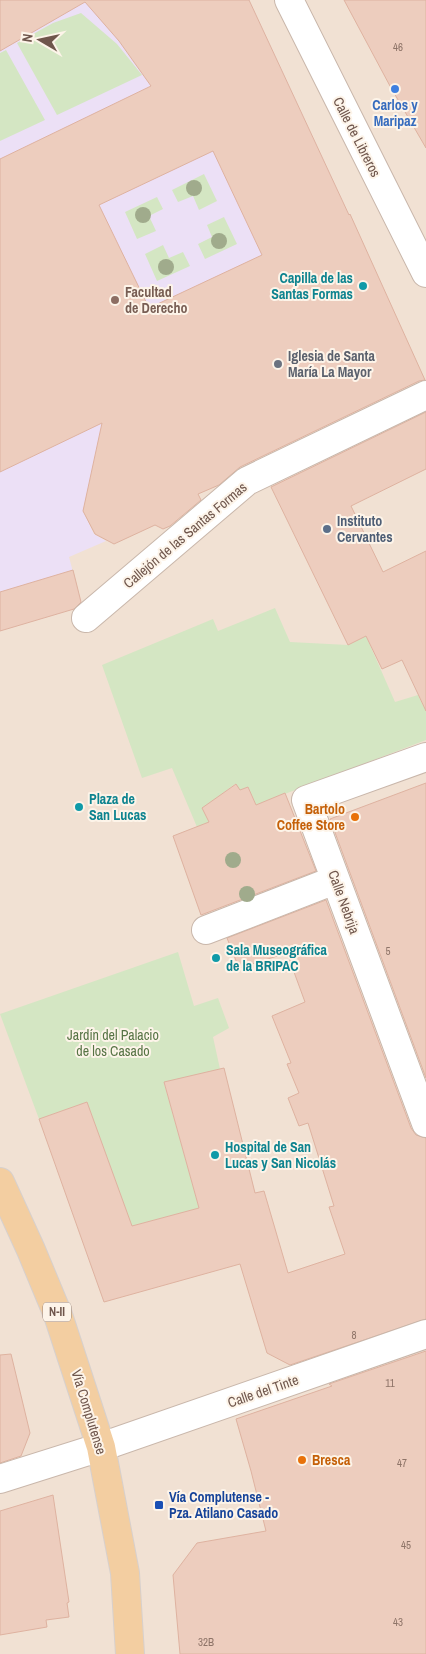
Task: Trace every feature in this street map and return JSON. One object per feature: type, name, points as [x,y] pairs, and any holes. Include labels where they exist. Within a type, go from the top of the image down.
[{"type":"main road","name":"Vía Complutense","points":[[0,1182],[58,1315],[100,1447],[125,1573],[130,1654]]},
{"type":"street","name":"Calle de Libreros","points":[[289,0],[426,273]]},
{"type":"street","name":"Callejón de las Santas Formas","points":[[86,618],[247,482],[426,396]]},
{"type":"street","name":"Calle Nebrija","points":[[426,757],[306,800],[426,1123]]},
{"type":"street","points":[[206,930],[336,880]]},
{"type":"street","name":"Calle del Tinte","points":[[0,1479],[100,1447],[426,1334]]},
{"type":"shaded area","points":[[0,0],[426,0],[426,1654],[0,1654]]},
{"type":"shaded area","name":"Facultad de Derecho","points":[[0,0],[249,0],[349,215],[110,478],[88,489],[83,511],[94,534],[106,541],[69,557],[82,606],[0,631]]},
{"type":"green space","points":[[81,13],[117,44],[142,75],[57,115],[17,43],[53,23]]},
{"type":"green space","points":[[6,50],[45,120],[0,141],[0,53]]},
{"type":"green space","points":[[204,174],[217,201],[199,210],[193,196],[178,202],[172,190]]},
{"type":"green space","points":[[157,197],[163,209],[149,216],[156,231],[137,239],[125,212]]},
{"type":"green space","points":[[224,217],[237,244],[205,259],[198,244],[212,237],[207,225]]},
{"type":"green space","points":[[163,245],[169,258],[183,252],[190,266],[157,281],[145,254]]},
{"type":"green space","points":[[275,608],[290,642],[348,645],[366,636],[395,702],[418,695],[426,711],[426,740],[256,805],[248,787],[240,790],[235,784],[203,808],[209,823],[197,827],[172,768],[142,778],[102,665],[213,619],[218,631]]},
{"type":"green space","name":"Jardín del Palacio de los Casado","points":[[178,952],[194,1006],[218,998],[229,1028],[213,1037],[220,1069],[164,1083],[199,1208],[132,1226],[87,1102],[39,1119],[0,1014]]},
{"type":"building","name":"Facultad de Derecho","points":[[0,0],[249,0],[350,214],[425,380],[419,381],[240,467],[219,485],[198,494],[201,500],[170,526],[163,529],[155,525],[114,544],[95,534],[83,511],[102,423],[0,472],[0,159],[151,86],[119,41],[85,2],[0,51]],"holes":[[[213,151],[262,255],[149,308],[99,205]]]},
{"type":"building","points":[[344,0],[426,0],[426,148],[390,86]]},
{"type":"building","name":"Instituto Cervantes","points":[[426,412],[426,469],[351,506],[383,572],[426,551],[426,711],[402,660],[382,669],[366,636],[348,645],[271,487]]},
{"type":"building","points":[[73,570],[81,602],[74,609],[0,631],[0,592]]},
{"type":"building","points":[[426,783],[426,1078],[330,819]]},
{"type":"building","points":[[236,784],[240,790],[248,787],[256,805],[285,793],[316,871],[201,915],[173,836],[209,822],[202,808]]},
{"type":"building","points":[[326,900],[411,1128],[416,1135],[426,1138],[426,1319],[290,1365],[267,1353],[240,1264],[104,1302],[39,1119],[87,1102],[132,1226],[199,1208],[164,1082],[224,1068],[255,1193],[264,1191],[288,1273],[345,1254],[329,1207],[334,1206],[308,1123],[299,1126],[288,1098],[299,1093],[287,1064],[291,1063],[272,1016],[305,1002],[287,953],[239,968],[227,938]]},
{"type":"building","points":[[426,1351],[426,1654],[180,1654],[173,1575],[197,1543],[266,1531],[236,1419],[332,1386],[329,1384]]},
{"type":"building","points":[[11,1354],[30,1433],[21,1456],[0,1463],[0,1355]]},
{"type":"building","points":[[53,1495],[69,1602],[67,1603],[69,1617],[46,1620],[47,1627],[0,1635],[0,1511]]},
{"type":"place","name":"Carlos y Maripaz","points":[[395,89]]},
{"type":"place","name":"Capilla de las Santas Formas","points":[[363,286]]},
{"type":"place","name":"Facultad de Derecho","points":[[115,300]]},
{"type":"place","name":"Iglesia de Santa María La Mayor","points":[[278,364]]},
{"type":"place","name":"Instituto Cervantes","points":[[327,529]]},
{"type":"place","name":"Plaza de San Lucas","points":[[79,807]]},
{"type":"place","name":"Bartolo Coffee Store","points":[[355,817]]},
{"type":"place","name":"Sala Museográfica de la BRIPAC","points":[[216,958]]},
{"type":"place","name":"Hospital de San Lucas y San Nicolás","points":[[215,1155]]},
{"type":"place","name":"Bresca","points":[[302,1460]]},
{"type":"place","name":"Vía Complutense - Pza. Atilano Casado","points":[[159,1505]]}]
